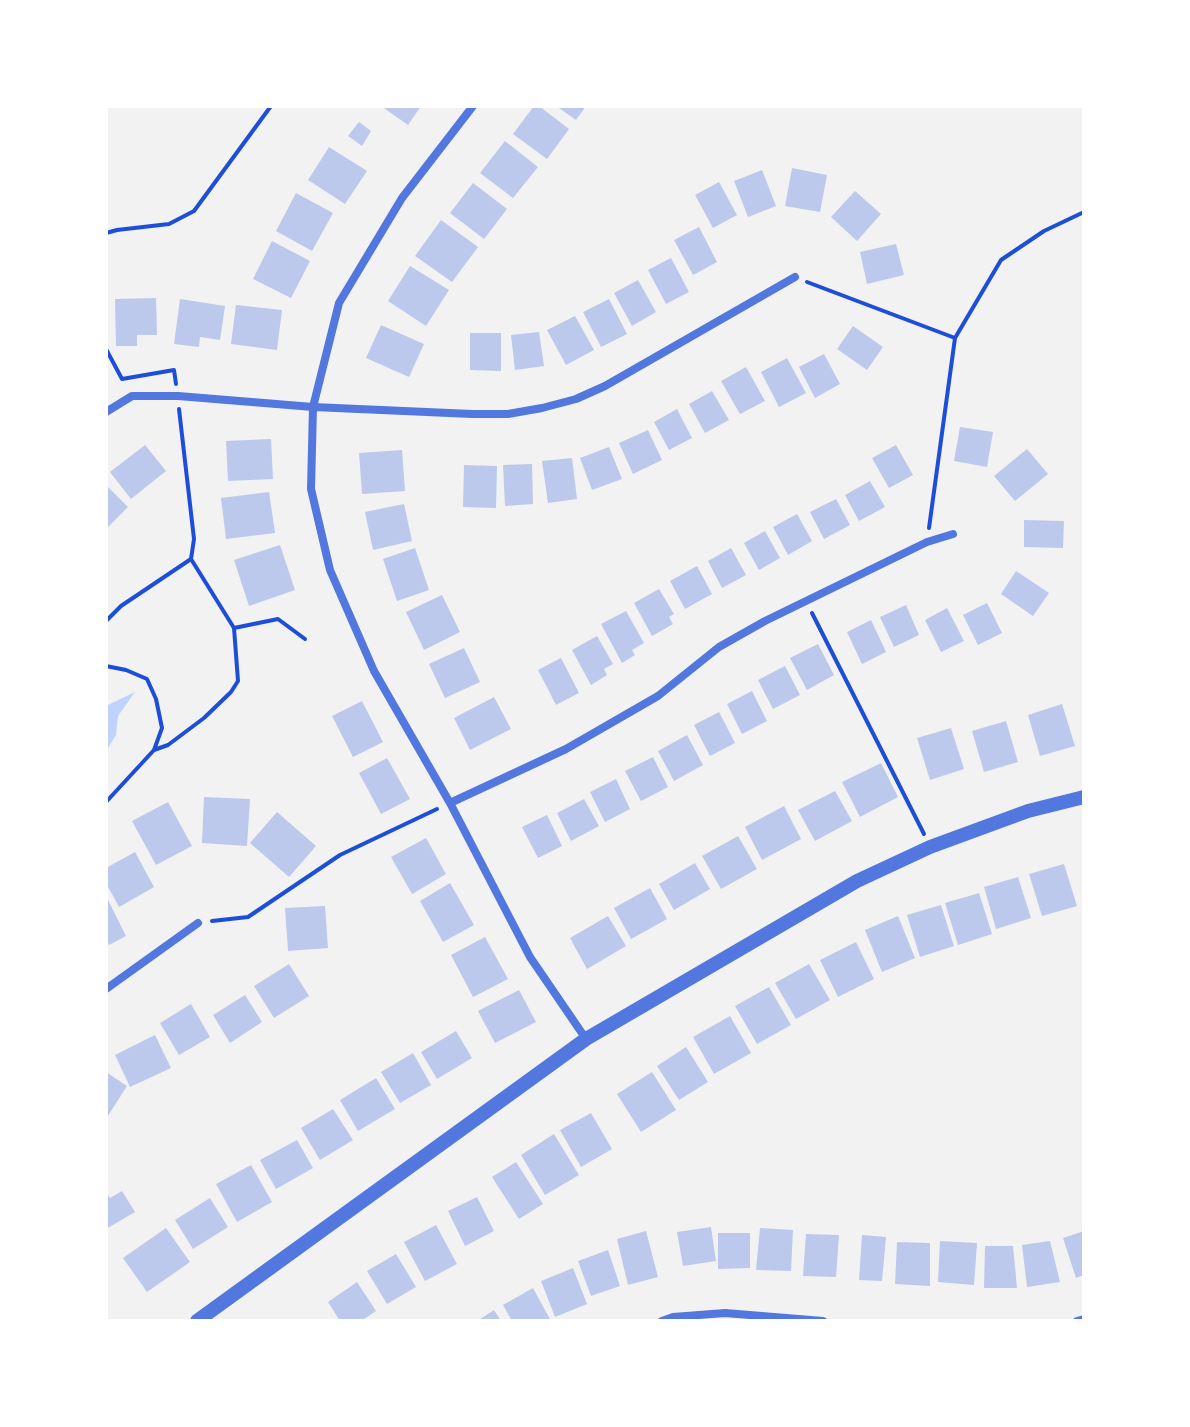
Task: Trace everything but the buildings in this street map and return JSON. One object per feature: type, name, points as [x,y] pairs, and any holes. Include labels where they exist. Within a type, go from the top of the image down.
[{"type":"street","points":[[473,106],[402,198],[339,303],[313,407],[311,489],[330,570],[374,671],[450,803],[530,957],[586,1039]]},
{"type":"street","points":[[106,412],[132,396],[178,396],[313,407],[508,414],[565,402],[605,386],[795,277]]},
{"type":"street","points":[[450,803],[566,749],[658,696],[719,647],[927,542],[953,534]]},
{"type":"street","points":[[197,1321],[586,1039],[857,881],[930,847],[1028,811],[1084,797]]},
{"type":"street","points":[[106,989],[198,923]]},
{"type":"street","points":[[662,1321],[673,1317],[725,1313],[823,1321]]},
{"type":"street","points":[[1077,1321],[1084,1319]]},
{"type":"path","points":[[106,233],[169,224],[194,211],[271,106]]},
{"type":"path","points":[[927,542],[955,338],[1001,260],[1044,231],[1084,212]]},
{"type":"path","points":[[795,277],[955,338]]},
{"type":"path","points":[[106,349],[122,379],[174,370],[194,539],[191,559],[234,628],[238,681],[231,692],[204,718],[168,745],[154,750]]},
{"type":"path","points":[[106,621],[121,606],[191,559]]},
{"type":"path","points":[[806,601],[930,847]]},
{"type":"path","points":[[234,628],[278,619],[305,639]]},
{"type":"path","points":[[106,666],[147,679],[156,699],[162,728],[154,750],[106,802]]},
{"type":"path","points":[[198,923],[248,917],[340,855],[450,803]]},
{"type":"water","points":[[135,692],[118,716],[116,735],[106,751],[106,706]]}]
